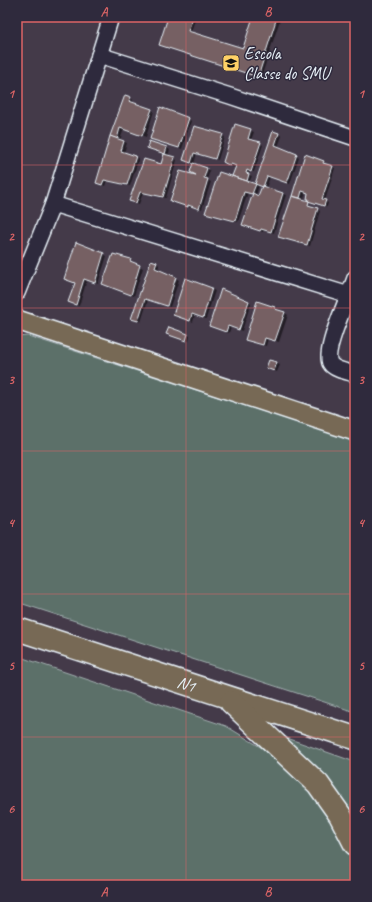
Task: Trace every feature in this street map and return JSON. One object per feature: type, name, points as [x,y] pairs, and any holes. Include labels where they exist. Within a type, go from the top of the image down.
[{"type":"highway","name":"N1","points":[[17,629],[226,698],[355,738]]},
{"type":"highway","points":[[226,698],[318,784],[340,815],[355,844]]},
{"type":"main road","points":[[17,320],[355,431]]},
{"type":"street","points":[[17,293],[53,204],[111,17]]},
{"type":"street","points":[[99,55],[355,138]]},
{"type":"street","points":[[53,204],[349,295]]},
{"type":"street","points":[[355,278],[330,343],[328,356],[330,364],[335,368],[355,374]]},
{"type":"green space","points":[[28,336],[355,441],[355,712],[17,602],[17,337]]},
{"type":"green space","points":[[17,656],[226,726],[285,762],[324,803],[355,862],[355,885],[17,885]]},
{"type":"green space","points":[[270,732],[355,762],[355,832]]},
{"type":"building","name":"Escola Classe do SMU","points":[[168,17],[193,17],[188,31],[243,48],[253,17],[277,17],[258,77],[159,45]]},
{"type":"building","points":[[125,95],[131,97],[129,101],[152,109],[142,136],[120,128],[117,139],[110,136]]},
{"type":"building","points":[[160,107],[189,118],[179,148],[150,139]]},
{"type":"building","points":[[235,124],[251,129],[248,139],[261,142],[251,172],[247,170],[246,173],[249,174],[247,181],[232,176],[236,166],[231,164],[230,166],[223,162]]},
{"type":"building","points":[[194,126],[223,134],[215,159],[194,153],[191,163],[183,160]]},
{"type":"building","points":[[273,131],[279,133],[275,145],[297,154],[287,183],[267,176],[263,187],[255,184]]},
{"type":"building","points":[[110,136],[124,141],[121,151],[136,156],[127,185],[104,180],[102,185],[96,183]]},
{"type":"building","points":[[149,141],[167,147],[165,154],[147,148]]},
{"type":"building","points":[[164,154],[175,157],[163,197],[140,192],[136,203],[129,201],[144,159],[161,164]]},
{"type":"building","points":[[305,154],[333,166],[322,199],[326,200],[324,206],[308,201],[308,193],[302,191],[300,198],[292,196]]},
{"type":"building","points":[[193,163],[207,168],[204,178],[208,179],[199,209],[170,201],[180,171],[196,175],[190,172]]},
{"type":"building","points":[[219,172],[256,184],[252,194],[244,192],[235,221],[205,213]]},
{"type":"building","points":[[262,186],[283,193],[271,232],[261,229],[260,231],[242,225],[253,193],[258,196]]},
{"type":"building","points":[[292,196],[309,201],[308,205],[318,208],[307,245],[278,237]]},
{"type":"building","points":[[76,242],[104,253],[95,283],[84,279],[76,305],[68,302],[75,283],[64,279]]},
{"type":"building","points":[[113,254],[131,259],[130,261],[140,265],[131,295],[102,284]]},
{"type":"building","points":[[151,260],[157,262],[155,268],[176,277],[167,306],[145,299],[138,321],[131,319]]},
{"type":"building","points":[[185,278],[212,288],[203,318],[192,314],[190,321],[173,315]]},
{"type":"building","points":[[221,289],[249,301],[239,330],[228,326],[226,332],[209,326]]},
{"type":"building","points":[[257,301],[285,312],[275,341],[265,338],[263,345],[245,340]]},
{"type":"building","points":[[169,327],[188,334],[186,341],[166,334]]},
{"type":"building","points":[[269,360],[277,362],[274,371],[266,368]]},
{"type":"place","name":"Escola Classe do SMU","points":[[231,63]]}]
